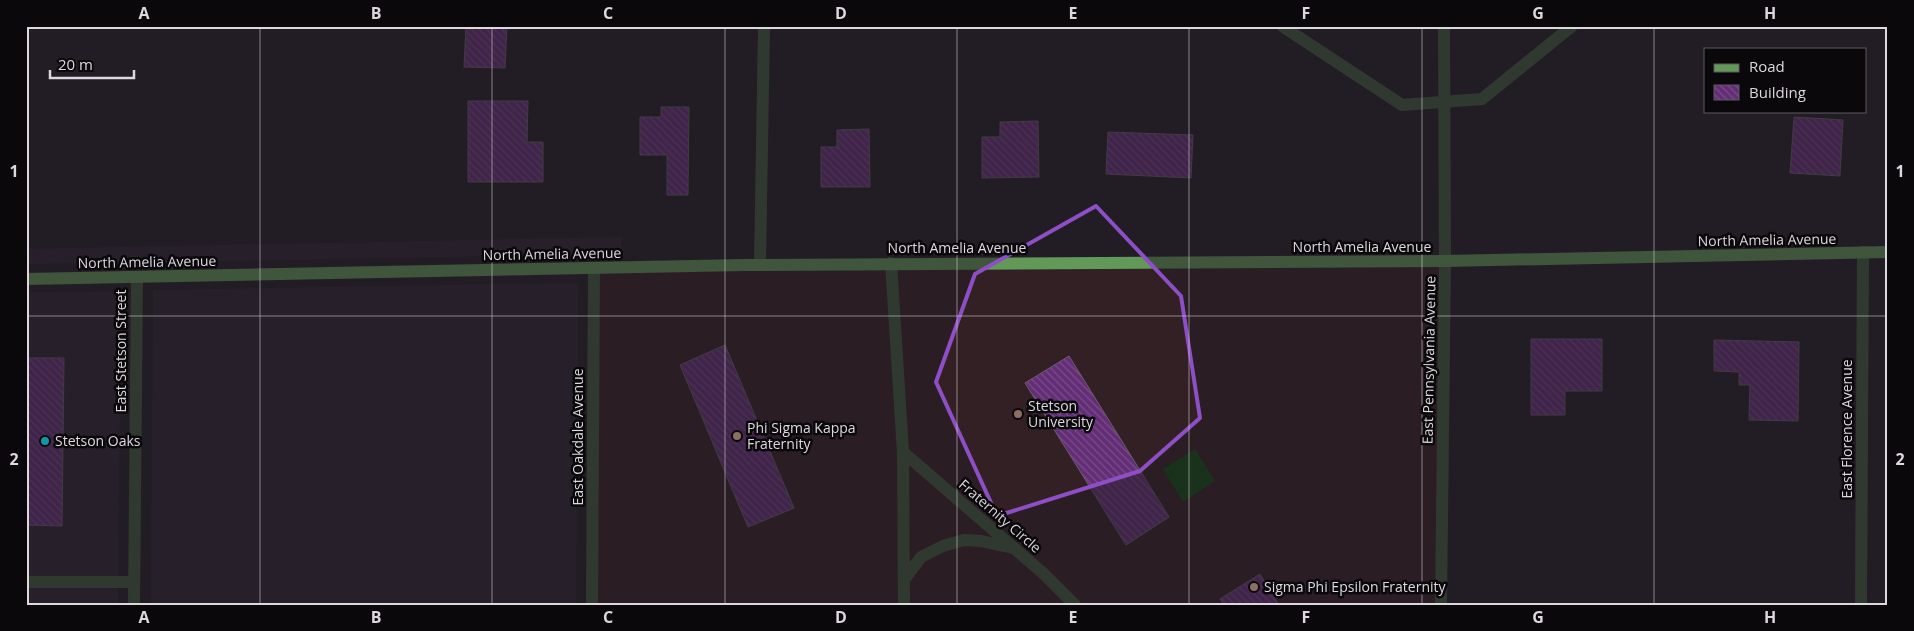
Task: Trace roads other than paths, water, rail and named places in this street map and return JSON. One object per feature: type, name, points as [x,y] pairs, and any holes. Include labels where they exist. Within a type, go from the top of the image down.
[{"type":"main road","name":"North Amelia Avenue","points":[[26,279],[760,265],[1445,261],[1888,252]]},
{"type":"street","points":[[760,265],[764,26]]},
{"type":"street","points":[[1282,26],[1402,105],[1482,99],[1572,26]]},
{"type":"street","name":"East Pennsylvania Avenue","points":[[1441,605],[1445,261],[1444,26]]},
{"type":"street","name":"East Florence Avenue","points":[[1861,605],[1863,252]]},
{"type":"street","points":[[891,264],[903,452],[904,605]]},
{"type":"street","name":"East Oakdale Avenue","points":[[592,605],[594,269]]},
{"type":"street","name":"East Stetson Street","points":[[134,605],[137,277]]},
{"type":"street","name":"Fraternity Circle","points":[[903,452],[1015,549],[1075,605]]},
{"type":"street","points":[[904,580],[922,557],[943,546],[964,540],[981,541],[1015,549]]},
{"type":"street","points":[[26,582],[134,582]]},
{"type":"place","name":"Stetson University","points":[[1018,414]]},
{"type":"place","name":"Phi Sigma Kappa Fraternity","points":[[737,436]]},
{"type":"place","name":"Stetson Oaks","points":[[45,441]]},
{"type":"place","name":"Sigma Phi Epsilon Fraternity","points":[[1254,587]]}]
